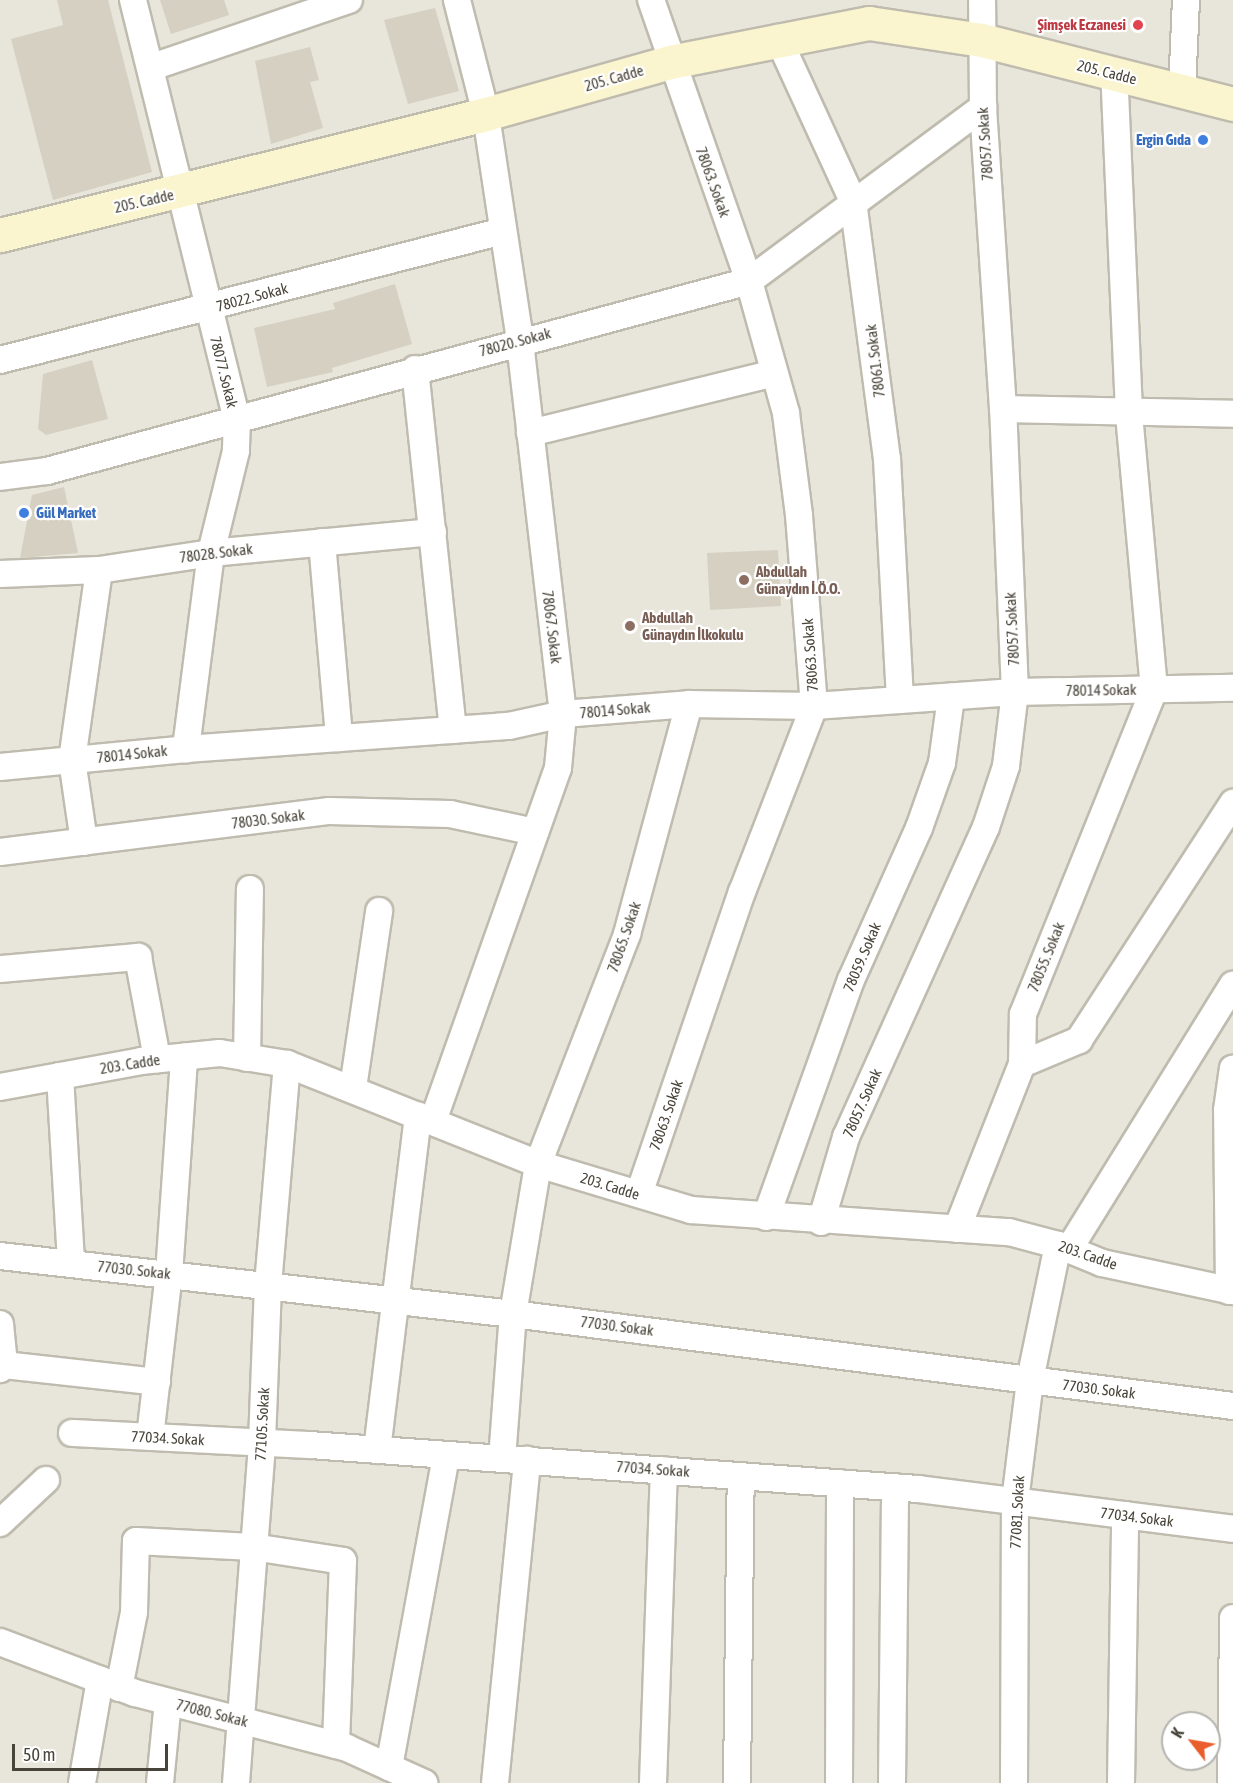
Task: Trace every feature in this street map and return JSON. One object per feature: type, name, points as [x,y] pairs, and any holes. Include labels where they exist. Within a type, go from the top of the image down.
[{"type":"street","name":"78077. Sokak","points":[[133,0],[152,67],[208,308],[237,419],[236,451],[211,553],[186,749]]},
{"type":"street","points":[[152,67],[349,0]]},
{"type":"street","name":"78067. Sokak","points":[[377,1450],[425,1118],[558,768],[563,714],[520,340],[486,114],[457,0]]},
{"type":"street","name":"78063. Sokak","points":[[639,1194],[742,892],[814,706],[800,515],[786,413],[749,281],[670,62],[651,0]]},
{"type":"street","name":"78057. Sokak","points":[[820,1222],[846,1137],[986,827],[1006,766],[1015,692],[1003,409],[983,107],[982,0]]},
{"type":"street","points":[[1182,91],[1186,0]]},
{"type":"street","name":"205. Cadde","points":[[0,235],[181,192],[486,114],[670,62],[869,23],[982,40],[1233,104]]},
{"type":"street","name":"78061. Sokak","points":[[778,39],[854,201],[886,459],[900,700]]},
{"type":"street","points":[[1114,74],[1129,412],[1154,689]]},
{"type":"street","name":"78020. Sokak","points":[[0,477],[47,471],[520,340],[749,281],[983,107]]},
{"type":"street","name":"78022. Sokak","points":[[0,360],[503,231]]},
{"type":"street","points":[[415,369],[453,730]]},
{"type":"street","points":[[530,433],[774,373]]},
{"type":"street","points":[[1003,409],[1233,414]]},
{"type":"street","name":"78028. Sokak","points":[[0,574],[99,570],[211,553],[433,532]]},
{"type":"street","points":[[322,542],[339,738]]},
{"type":"street","points":[[84,842],[72,760],[99,570]]},
{"type":"street","name":"78014 Sokak","points":[[0,766],[186,749],[509,726],[563,714],[689,704],[814,706],[1015,692],[1233,688]]},
{"type":"street","name":"78055. Sokak","points":[[957,1229],[1022,1064],[1023,1014],[1154,689]]},
{"type":"street","name":"78059. Sokak","points":[[765,1217],[851,980],[919,828],[942,764],[951,697]]},
{"type":"street","name":"78065. Sokak","points":[[502,1459],[513,1314],[537,1164],[627,934],[689,704]]},
{"type":"street","points":[[1022,1064],[1079,1040],[1233,803]]},
{"type":"street","name":"78030. Sokak","points":[[0,852],[329,811],[450,814],[535,832]]},
{"type":"street","points":[[248,1058],[250,889]]},
{"type":"street","points":[[352,1088],[379,911]]},
{"type":"street","points":[[0,969],[138,957],[157,1059]]},
{"type":"street","points":[[1064,1247],[1233,985]]},
{"type":"street","name":"203. Cadde","points":[[0,1087],[157,1059],[220,1053],[286,1064],[352,1088],[537,1164],[691,1210],[820,1222],[1010,1232],[1064,1247],[1102,1263],[1231,1291]]},
{"type":"street","points":[[150,1437],[169,1274],[184,1057]]},
{"type":"street","name":"77105. Sokak","points":[[236,1783],[244,1722],[253,1547],[262,1442],[268,1285],[286,1064]]},
{"type":"street","points":[[1231,1291],[1227,1110],[1233,1068]]},
{"type":"street","points":[[60,1076],[72,1263]]},
{"type":"street","name":"77081. Sokak","points":[[1014,1783],[1015,1501],[1030,1380],[1064,1247]]},
{"type":"street","name":"77030. Sokak","points":[[0,1256],[398,1300],[1233,1406]]},
{"type":"street","points":[[0,1324],[2,1367],[157,1382]]},
{"type":"street","name":"77034. Sokak","points":[[72,1433],[262,1442],[896,1487],[1233,1529]]},
{"type":"street","points":[[389,1767],[446,1455]]},
{"type":"street","points":[[495,1783],[527,1460]]},
{"type":"street","points":[[653,1783],[664,1470]]},
{"type":"street","points":[[737,1783],[741,1476]]},
{"type":"street","points":[[0,1523],[46,1480]]},
{"type":"street","points":[[839,1783],[840,1483]]},
{"type":"street","points":[[892,1783],[896,1487]]},
{"type":"street","points":[[1121,1783],[1125,1515]]},
{"type":"street","points":[[82,1783],[110,1684],[134,1612],[136,1541],[253,1547],[343,1561],[336,1745]]},
{"type":"street","points":[[1231,1783],[1233,1618]]},
{"type":"street","name":"77080. Sokak","points":[[0,1641],[110,1684],[168,1702],[336,1745],[424,1783]]},
{"type":"street","points":[[160,1783],[168,1702]]},
{"type":"shaded area","points":[[0,0],[1233,0],[1233,1783],[0,1783]]},
{"type":"building","points":[[57,0],[108,0],[152,172],[53,200],[11,39],[63,25]]},
{"type":"building","points":[[160,0],[224,0],[229,15],[171,34]]},
{"type":"building","points":[[435,8],[459,91],[408,104],[384,20]]},
{"type":"building","points":[[310,47],[319,80],[310,82],[323,128],[271,144],[255,61]]},
{"type":"building","points":[[395,284],[412,344],[332,368],[333,372],[267,387],[254,328],[335,309],[333,303]]},
{"type":"building","points":[[92,360],[108,419],[46,435],[38,429],[43,374]]},
{"type":"building","points":[[64,487],[78,553],[20,558],[32,495]]},
{"type":"building","name":"Abdullah Günaydın İ.Ö.O.","points":[[778,550],[781,606],[710,610],[707,553]]},
{"type":"place","name":"Şimşek Eczanesi","points":[[1138,25]]},
{"type":"place","name":"Ergin Gıda","points":[[1203,140]]},
{"type":"place","name":"Gül Market","points":[[24,513]]},
{"type":"place","name":"Abdullah Günaydın İ.Ö.O.","points":[[744,580]]},
{"type":"place","name":"Abdullah Günaydın İlkokulu","points":[[630,626]]}]
